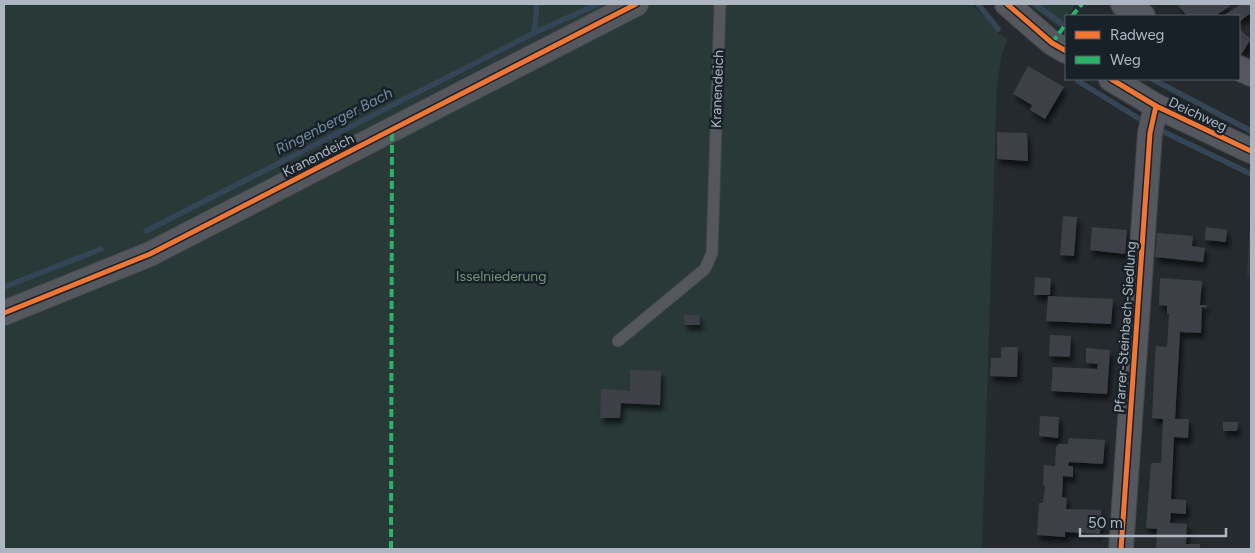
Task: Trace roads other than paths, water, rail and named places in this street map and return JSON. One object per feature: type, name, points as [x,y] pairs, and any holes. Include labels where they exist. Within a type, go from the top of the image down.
[{"type":"street","name":"Kranendeich","points":[[4,313],[150,254],[636,4]]},
{"type":"street","points":[[1008,4],[1052,43],[1065,51]]},
{"type":"street","points":[[1123,4],[1142,15]]},
{"type":"street","name":"Deichweg","points":[[1113,80],[1156,106],[1251,150]]},
{"type":"street","name":"Pfarrer-Steinbach-Siedlung","points":[[1121,549],[1150,134],[1156,106]]},
{"type":"lane","name":"Kranendeich","points":[[618,341],[704,269],[712,254],[720,4]]},
{"type":"waterway","name":"Ringenberger Bach","points":[[534,33],[537,4]]},
{"type":"waterway","name":"Ringenberger Bach","points":[[146,231],[534,33],[598,4]]},
{"type":"waterway","points":[[978,4],[998,29]]},
{"type":"waterway","points":[[1035,4],[1062,24]]},
{"type":"waterway","points":[[1154,80],[1251,131]]},
{"type":"waterway","points":[[1078,81],[1143,121]]},
{"type":"waterway","points":[[1162,131],[1251,174]]},
{"type":"waterway","points":[[4,287],[101,249]]},
{"type":"park label","name":"Isselniederung","points":[[501,276]]}]
